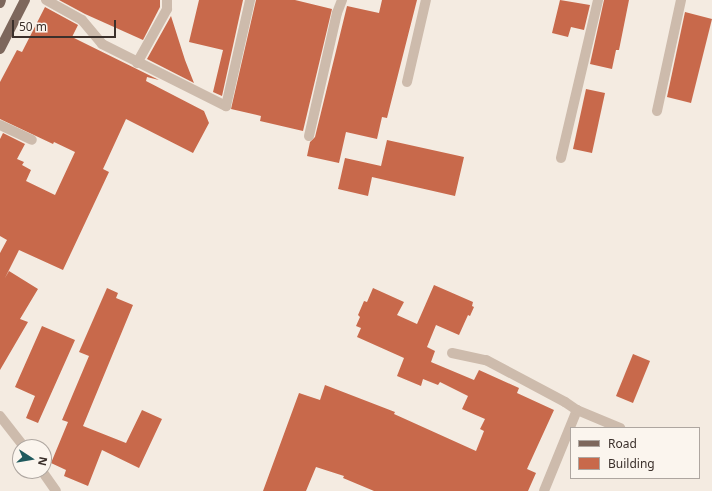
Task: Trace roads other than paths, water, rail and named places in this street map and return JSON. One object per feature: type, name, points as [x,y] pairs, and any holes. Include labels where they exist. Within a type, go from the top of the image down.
[{"type":"main road","points":[[0,49],[25,0]]},
{"type":"street","points":[[46,0],[82,20],[102,44],[137,63],[226,106],[250,0]]},
{"type":"street","points":[[137,63],[167,9],[167,0]]},
{"type":"street","points":[[309,136],[337,13],[342,0]]},
{"type":"street","points":[[407,82],[426,0]]},
{"type":"street","points":[[561,158],[598,0]]},
{"type":"street","points":[[657,111],[681,0]]},
{"type":"street","points":[[0,124],[32,140]]},
{"type":"street","points":[[452,353],[486,360],[565,402],[577,410],[618,427]]},
{"type":"street","points":[[570,427],[577,410]]},
{"type":"street","points":[[0,416],[18,439]]},
{"type":"street","points":[[544,491],[570,427]]},
{"type":"street","points":[[48,479],[56,491]]}]
